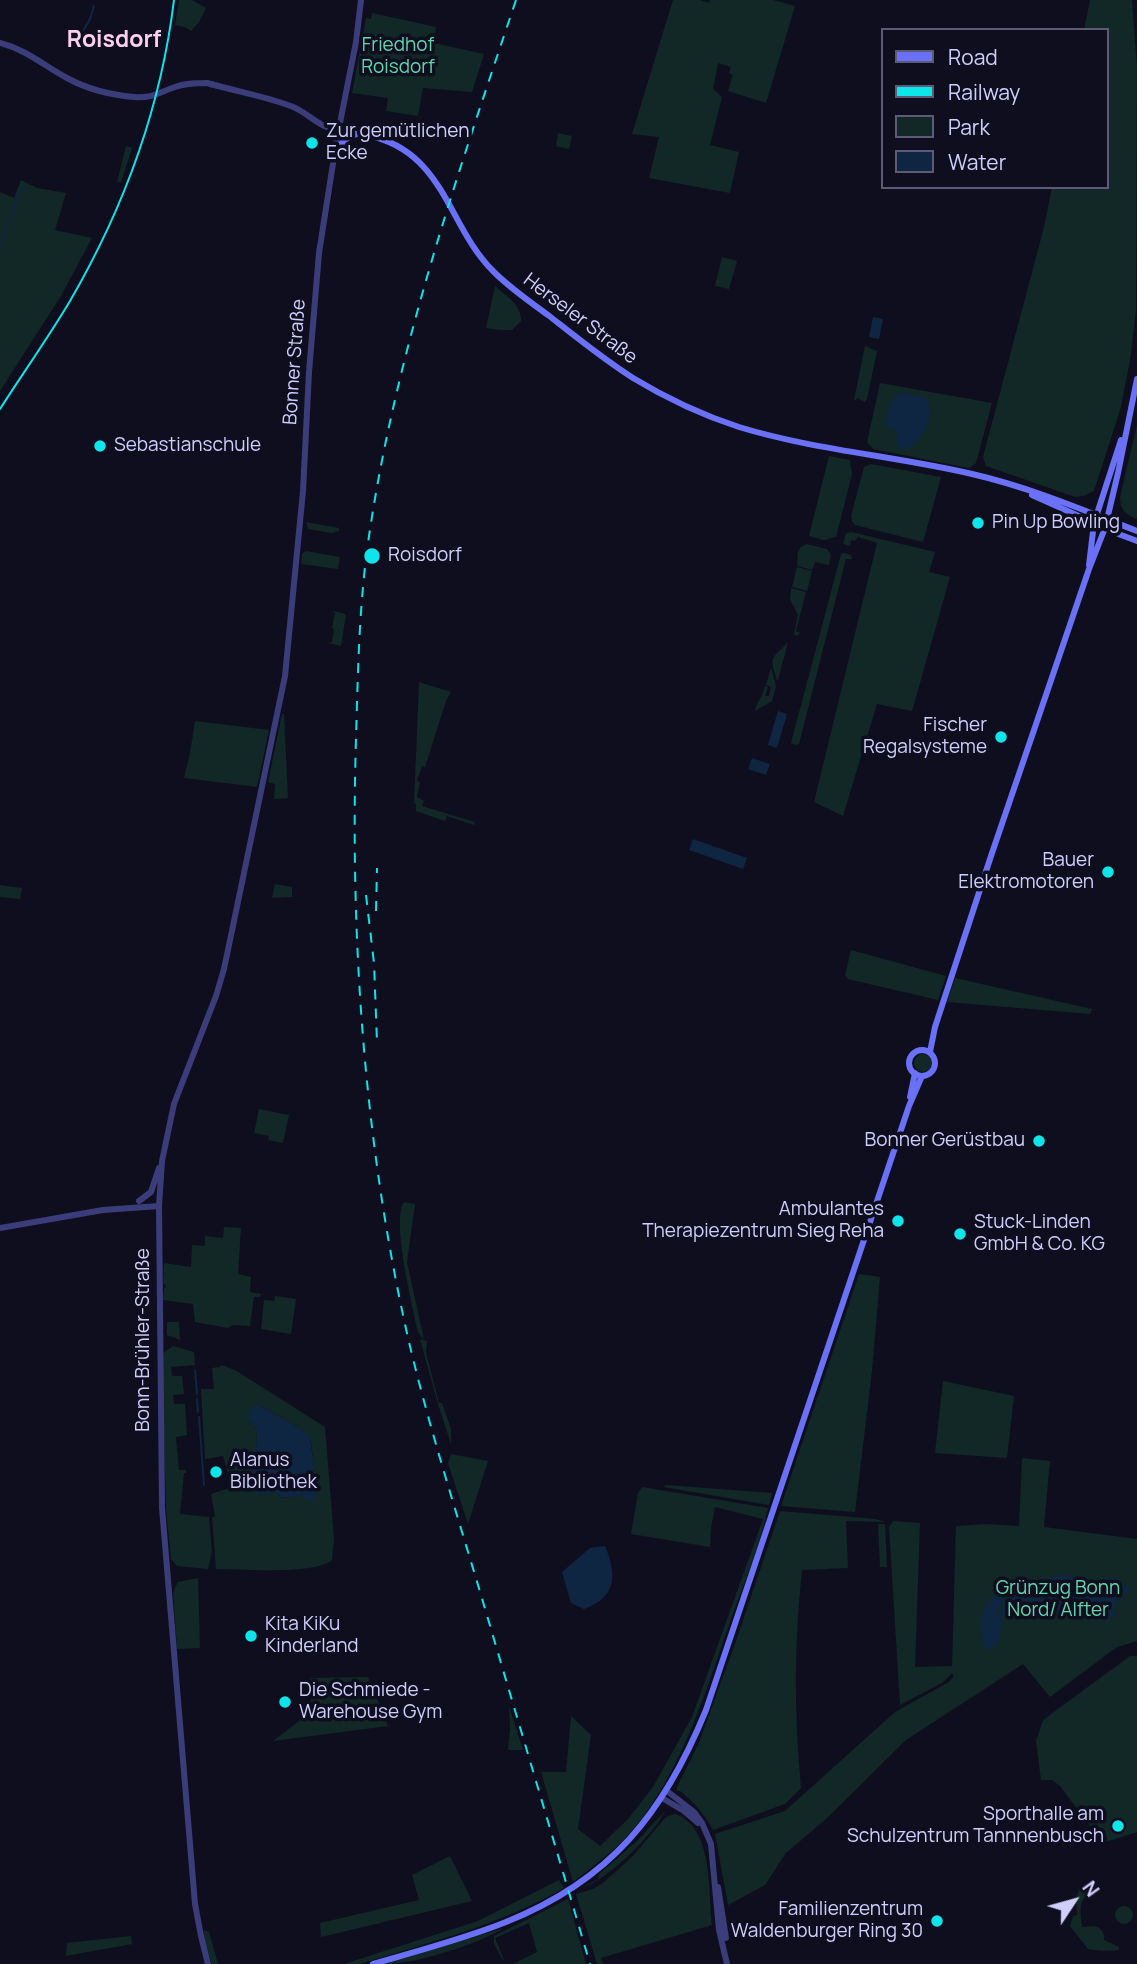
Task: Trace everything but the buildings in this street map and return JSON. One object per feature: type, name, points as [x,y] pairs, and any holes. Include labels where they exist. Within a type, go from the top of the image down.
[{"type":"main road","name":"Herseler Straße","points":[[339,131],[376,137],[393,144],[419,161],[430,172],[468,239],[494,273],[581,342],[633,377],[688,408],[736,426],[787,439],[945,468],[1014,486]]},
{"type":"main road","points":[[336,148],[358,134]]},
{"type":"main road","points":[[927,1051],[991,856],[1105,528],[1137,379]]},
{"type":"main road","points":[[1089,569],[1094,523],[1129,419]]},
{"type":"main road","points":[[1014,486],[1055,498],[1137,531]]},
{"type":"main road","points":[[1014,486],[1137,541]]},
{"type":"main road","points":[[927,1051],[934,1057],[935,1067],[930,1073],[919,1075],[910,1068],[910,1058],[914,1053],[927,1051]]},
{"type":"main road","points":[[373,1964],[505,1922],[540,1907],[569,1890],[608,1861],[629,1841],[667,1791],[706,1710],[919,1075]]},
{"type":"street","name":"Bonner Straße","points":[[275,728],[291,630],[319,253],[361,0]]},
{"type":"street","points":[[0,43],[32,55],[69,80],[100,91],[147,98],[182,85],[207,83],[301,110],[322,126],[339,131]]},
{"type":"street","name":"Bonn-Brühler-Straße","points":[[208,1964],[195,1904],[162,1508],[159,1203],[162,1161],[178,1092],[224,969],[275,728]]},
{"type":"street","points":[[126,1207],[151,1192],[162,1161]]},
{"type":"street","points":[[139,1201],[159,1203]]},
{"type":"street","points":[[0,1228],[159,1203]]},
{"type":"street","points":[[667,1791],[694,1812],[706,1832],[729,1964]]},
{"type":"street","points":[[662,1798],[684,1811],[706,1832]]},
{"type":"green space","points":[[179,0],[192,0],[206,8],[191,31],[175,25]]},
{"type":"green space","points":[[673,0],[699,0],[709,3],[710,0],[773,0],[795,6],[766,103],[728,91],[733,75],[729,73],[731,67],[718,63],[713,89],[722,97],[710,145],[739,152],[730,193],[649,178],[659,137],[632,134]]},
{"type":"green space","points":[[1090,0],[1132,0],[1137,67],[1136,311],[1121,407],[1094,491],[1075,497],[986,466],[983,457],[1052,189],[1109,189],[1109,28],[1084,28]]},
{"type":"green space","name":"Friedhof Roisdorf","points":[[372,13],[436,27],[434,43],[484,54],[472,92],[423,88],[418,116],[386,111],[388,98],[352,93],[366,18],[371,19]]},
{"type":"green space","points":[[558,133],[572,136],[569,149],[556,146]]},
{"type":"green space","points":[[126,146],[132,148],[121,182],[117,182]]},
{"type":"green space","points":[[21,180],[37,188],[66,193],[55,230],[92,238],[61,296],[0,391],[0,192],[14,198]]},
{"type":"green space","points":[[722,257],[737,261],[729,289],[715,286]]},
{"type":"green space","points":[[495,286],[512,301],[521,315],[521,321],[512,330],[486,328]]},
{"type":"green space","points":[[865,346],[877,351],[865,402],[857,398],[854,400]]},
{"type":"green space","points":[[880,383],[992,403],[976,463],[969,468],[873,449],[867,442]]},
{"type":"green space","points":[[1137,425],[1137,519],[1124,511],[1120,497]]},
{"type":"green space","points":[[829,456],[850,460],[852,474],[836,537],[824,540],[809,536]]},
{"type":"green space","points":[[871,464],[941,477],[923,542],[855,525],[852,521],[864,467]]},
{"type":"green space","points":[[306,522],[339,528],[339,531],[332,533],[308,529]]},
{"type":"green space","points":[[846,533],[935,552],[929,572],[950,577],[912,711],[877,704],[843,816],[814,802],[877,543],[858,537],[855,541],[851,540],[850,546],[843,544]]},
{"type":"green space","points":[[807,544],[827,549],[831,555],[829,565],[815,562],[812,570],[797,566],[799,550]]},
{"type":"green space","points":[[306,551],[340,557],[338,569],[301,564],[302,554]]},
{"type":"green space","points":[[841,554],[851,555],[852,559],[846,559],[799,744],[796,745],[791,743]]},
{"type":"green space","points":[[797,567],[812,571],[807,591],[792,587]]},
{"type":"green space","points":[[791,588],[806,592],[796,631],[800,633],[797,636],[794,634],[798,615],[790,599]]},
{"type":"green space","points":[[331,611],[346,615],[341,646],[328,643],[332,642],[334,629],[335,613]]},
{"type":"green space","points":[[788,642],[778,680],[777,680],[773,658]]},
{"type":"green space","points":[[771,668],[776,686],[772,701],[755,711],[765,686],[768,687],[765,696],[769,696],[771,687],[766,685]]},
{"type":"green space","points":[[419,682],[451,692],[425,767],[422,766],[417,781],[420,782],[417,797],[424,801],[422,806],[475,822],[474,825],[447,816],[445,821],[416,811],[414,803]]},
{"type":"green space","points":[[282,714],[288,798],[274,799],[275,784],[268,782]]},
{"type":"green space","points":[[195,721],[269,730],[257,787],[184,778]]},
{"type":"green space","points":[[275,884],[292,887],[292,897],[272,898]]},
{"type":"green space","points":[[0,885],[22,888],[20,899],[0,897]]},
{"type":"green space","points":[[851,950],[946,976],[938,1000],[848,979],[845,975]]},
{"type":"green space","points":[[955,978],[1092,1009],[1090,1014],[947,1002]]},
{"type":"green space","points":[[923,1054],[929,1057],[932,1063],[929,1069],[923,1072],[917,1069],[914,1063],[917,1057]]},
{"type":"green space","points":[[259,1109],[289,1115],[283,1143],[254,1133]]},
{"type":"green space","points":[[404,1202],[415,1204],[407,1262],[424,1340],[418,1332],[401,1245],[401,1212]]},
{"type":"green space","points":[[224,1227],[241,1228],[238,1274],[251,1277],[250,1292],[261,1294],[260,1297],[254,1297],[250,1326],[233,1325],[228,1328],[195,1322],[193,1304],[163,1300],[166,1286],[163,1283],[164,1263],[191,1267],[192,1245],[205,1246],[205,1236],[223,1238]]},
{"type":"green space","points":[[859,1274],[880,1277],[855,1512],[781,1506]]},
{"type":"green space","points":[[275,1296],[296,1299],[291,1334],[261,1329],[264,1300],[274,1301]]},
{"type":"green space","points":[[167,1322],[179,1322],[180,1340],[167,1335]]},
{"type":"green space","points":[[420,1339],[427,1341],[426,1353],[439,1403],[442,1403],[451,1429],[451,1444],[438,1404]]},
{"type":"green space","points":[[173,1346],[194,1352],[195,1365],[171,1367],[172,1376],[182,1376],[184,1394],[173,1395],[174,1404],[185,1404],[187,1435],[176,1437],[179,1470],[186,1470],[180,1514],[209,1517],[212,1552],[208,1569],[177,1566],[171,1559],[166,1509],[162,1359],[164,1352]]},
{"type":"green space","points":[[221,1365],[235,1370],[325,1427],[334,1538],[332,1560],[323,1565],[294,1569],[216,1569],[212,1517],[215,1517],[211,1494],[233,1487],[233,1482],[231,1483],[223,1456],[205,1459],[201,1389],[214,1389],[212,1368]],"holes":[[[259,1405],[299,1428],[311,1441],[316,1488],[304,1496],[302,1494],[294,1497],[281,1498],[277,1492],[256,1493],[251,1480],[259,1466],[257,1431],[250,1421],[250,1411]]]},
{"type":"green space","points":[[943,1381],[1014,1396],[1007,1458],[935,1453]]},
{"type":"green space","points":[[451,1454],[488,1461],[468,1524],[448,1463]]},
{"type":"green space","name":"Grünzug Bonn Nord/ Alfter","points":[[1022,1458],[1050,1461],[1044,1527],[1137,1539],[1137,1641],[1117,1647],[1050,1697],[1023,1664],[906,1740],[826,1819],[786,1853],[765,1885],[728,1905],[715,1834],[785,1811],[895,1712],[949,1682],[954,1676],[952,1673],[942,1683],[900,1705],[889,1527],[893,1521],[920,1523],[915,1667],[952,1666],[956,1526],[1019,1526]]},
{"type":"green space","points":[[666,1485],[772,1493],[769,1505],[664,1487]]},
{"type":"green space","points":[[642,1487],[768,1508],[756,1550],[703,1700],[668,1778],[629,1834],[573,1882],[541,1772],[566,1772],[571,1716],[591,1735],[578,1829],[600,1846],[628,1819],[653,1787],[692,1717],[763,1519],[715,1507],[710,1547],[631,1534],[638,1493]]},
{"type":"green space","points":[[780,1511],[885,1522],[846,1521],[848,1568],[802,1570],[796,1679],[801,1788],[785,1804],[713,1830],[694,1804],[677,1791],[677,1787],[698,1745]]},
{"type":"green space","points":[[878,1524],[885,1524],[887,1567],[880,1567]]},
{"type":"green space","points":[[198,1578],[200,1648],[177,1649],[173,1592],[178,1582]]},
{"type":"green space","points":[[1130,1656],[1137,1656],[1137,1832],[1103,1843],[1060,1786],[1052,1780],[1041,1780],[1036,1741],[1043,1720]]},
{"type":"green space","points":[[368,1677],[388,1726],[273,1741],[311,1712],[310,1678]]},
{"type":"green space","points":[[509,1706],[523,1750],[508,1750]]},
{"type":"green space","points":[[665,1811],[650,1832],[616,1867],[592,1884],[581,1888],[598,1879],[599,1874],[637,1841]]},
{"type":"green space","points":[[675,1814],[688,1821],[703,1846],[709,1879],[712,1925],[601,1958],[603,1964],[597,1964],[576,1894],[603,1883],[632,1857],[666,1817]]},
{"type":"green space","points":[[450,1856],[472,1901],[321,1937],[320,1923],[419,1900],[412,1875]]},
{"type":"green space","points":[[559,1880],[564,1888],[490,1923],[360,1964],[344,1964],[478,1921]]},
{"type":"green space","points":[[1077,1888],[1089,1893],[1081,1905],[1082,1927],[1097,1927],[1102,1931],[1104,1940],[1119,1947],[1119,1950],[1088,1949],[1070,1926],[1073,1916],[1077,1915]]},
{"type":"green space","points":[[816,1897],[824,1907],[818,1918],[809,1916]]},
{"type":"green space","points":[[568,1899],[586,1964],[513,1964],[537,1952],[529,1923],[495,1938],[504,1960],[502,1959],[494,1943],[494,1936]]},
{"type":"green space","points":[[1120,1906],[1128,1906],[1133,1915],[1131,1922],[1120,1924],[1115,1919],[1115,1911]]},
{"type":"green space","points":[[504,1928],[447,1952],[413,1961],[386,1964]]},
{"type":"green space","points":[[204,1930],[209,1932],[218,1964],[212,1964]]},
{"type":"green space","points":[[131,1936],[132,1944],[66,1956],[67,1943]]},
{"type":"water","points":[[873,317],[883,319],[879,339],[869,337]]},
{"type":"water","points":[[904,393],[925,397],[930,412],[927,425],[910,449],[902,449],[896,445],[898,431],[885,426],[888,408],[895,396]]},
{"type":"water","points":[[778,711],[787,714],[777,748],[768,745]]},
{"type":"water","points":[[752,758],[770,764],[766,775],[748,769]]},
{"type":"water","points":[[693,839],[747,858],[743,869],[689,850]]},
{"type":"water","points":[[259,1405],[310,1437],[316,1498],[312,1502],[302,1494],[281,1498],[277,1492],[256,1493],[251,1477],[259,1466],[257,1431],[250,1421],[250,1411]]},
{"type":"water","points":[[605,1546],[611,1566],[611,1584],[603,1598],[584,1609],[571,1603],[562,1572],[590,1548]]},
{"type":"water","points":[[1062,1575],[1086,1581],[1116,1578],[1131,1591],[1119,1596],[1114,1606],[1115,1615],[1104,1621],[1092,1604],[1058,1613],[1029,1601],[1015,1605],[1003,1616],[997,1644],[990,1650],[985,1649],[981,1623],[986,1607],[997,1593],[1008,1588],[998,1617],[1012,1591],[1019,1585]]},
{"type":"waterway","points":[[73,48],[90,19],[94,6]]},
{"type":"waterway","points":[[0,246],[24,185]]},
{"type":"waterway","points":[[195,1370],[197,1394]]},
{"type":"waterway","points":[[197,1399],[198,1412]]},
{"type":"waterway","points":[[199,1417],[204,1485]]},
{"type":"tram line","points":[[0,409],[70,301],[123,193],[150,118],[174,0]]},
{"type":"railway","points":[[516,0],[431,265],[395,399],[381,467],[369,536],[361,612],[356,738],[355,890],[363,1042],[371,1118],[381,1193],[409,1342],[443,1469],[590,1964]]},
{"type":"railway","points":[[376,911],[377,868]]},
{"type":"railway","points":[[366,895],[374,963],[377,1042]]},
{"type":"place","name":"Zur gemütlichen Ecke","points":[[312,143]]},
{"type":"place","name":"Sebastianschule","points":[[100,446]]},
{"type":"place","name":"Pin Up Bowling","points":[[978,523]]},
{"type":"place","name":"Roisdorf","points":[[372,556]]},
{"type":"place","name":"Fischer Regalsysteme","points":[[1001,737]]},
{"type":"place","name":"Bauer Elektromotoren","points":[[1108,872]]},
{"type":"place","name":"Bonner Gerüstbau","points":[[1039,1141]]},
{"type":"place","name":"Ambulantes Therapiezentrum Sieg Reha","points":[[898,1221]]},
{"type":"place","name":"Stuck-Linden GmbH & Co. KG","points":[[960,1234]]},
{"type":"place","name":"Alanus Bibliothek","points":[[216,1472]]},
{"type":"place","name":"Kita KiKu Kinderland","points":[[251,1636]]},
{"type":"place","name":"Die Schmiede - Warehouse Gym","points":[[285,1702]]},
{"type":"place","name":"Sporthalle am Schulzentrum Tannnenbusch","points":[[1118,1826]]},
{"type":"place","name":"Familienzentrum Waldenburger Ring 30","points":[[937,1921]]},
{"type":"district","name":"Roisdorf","points":[[114,41]]}]
